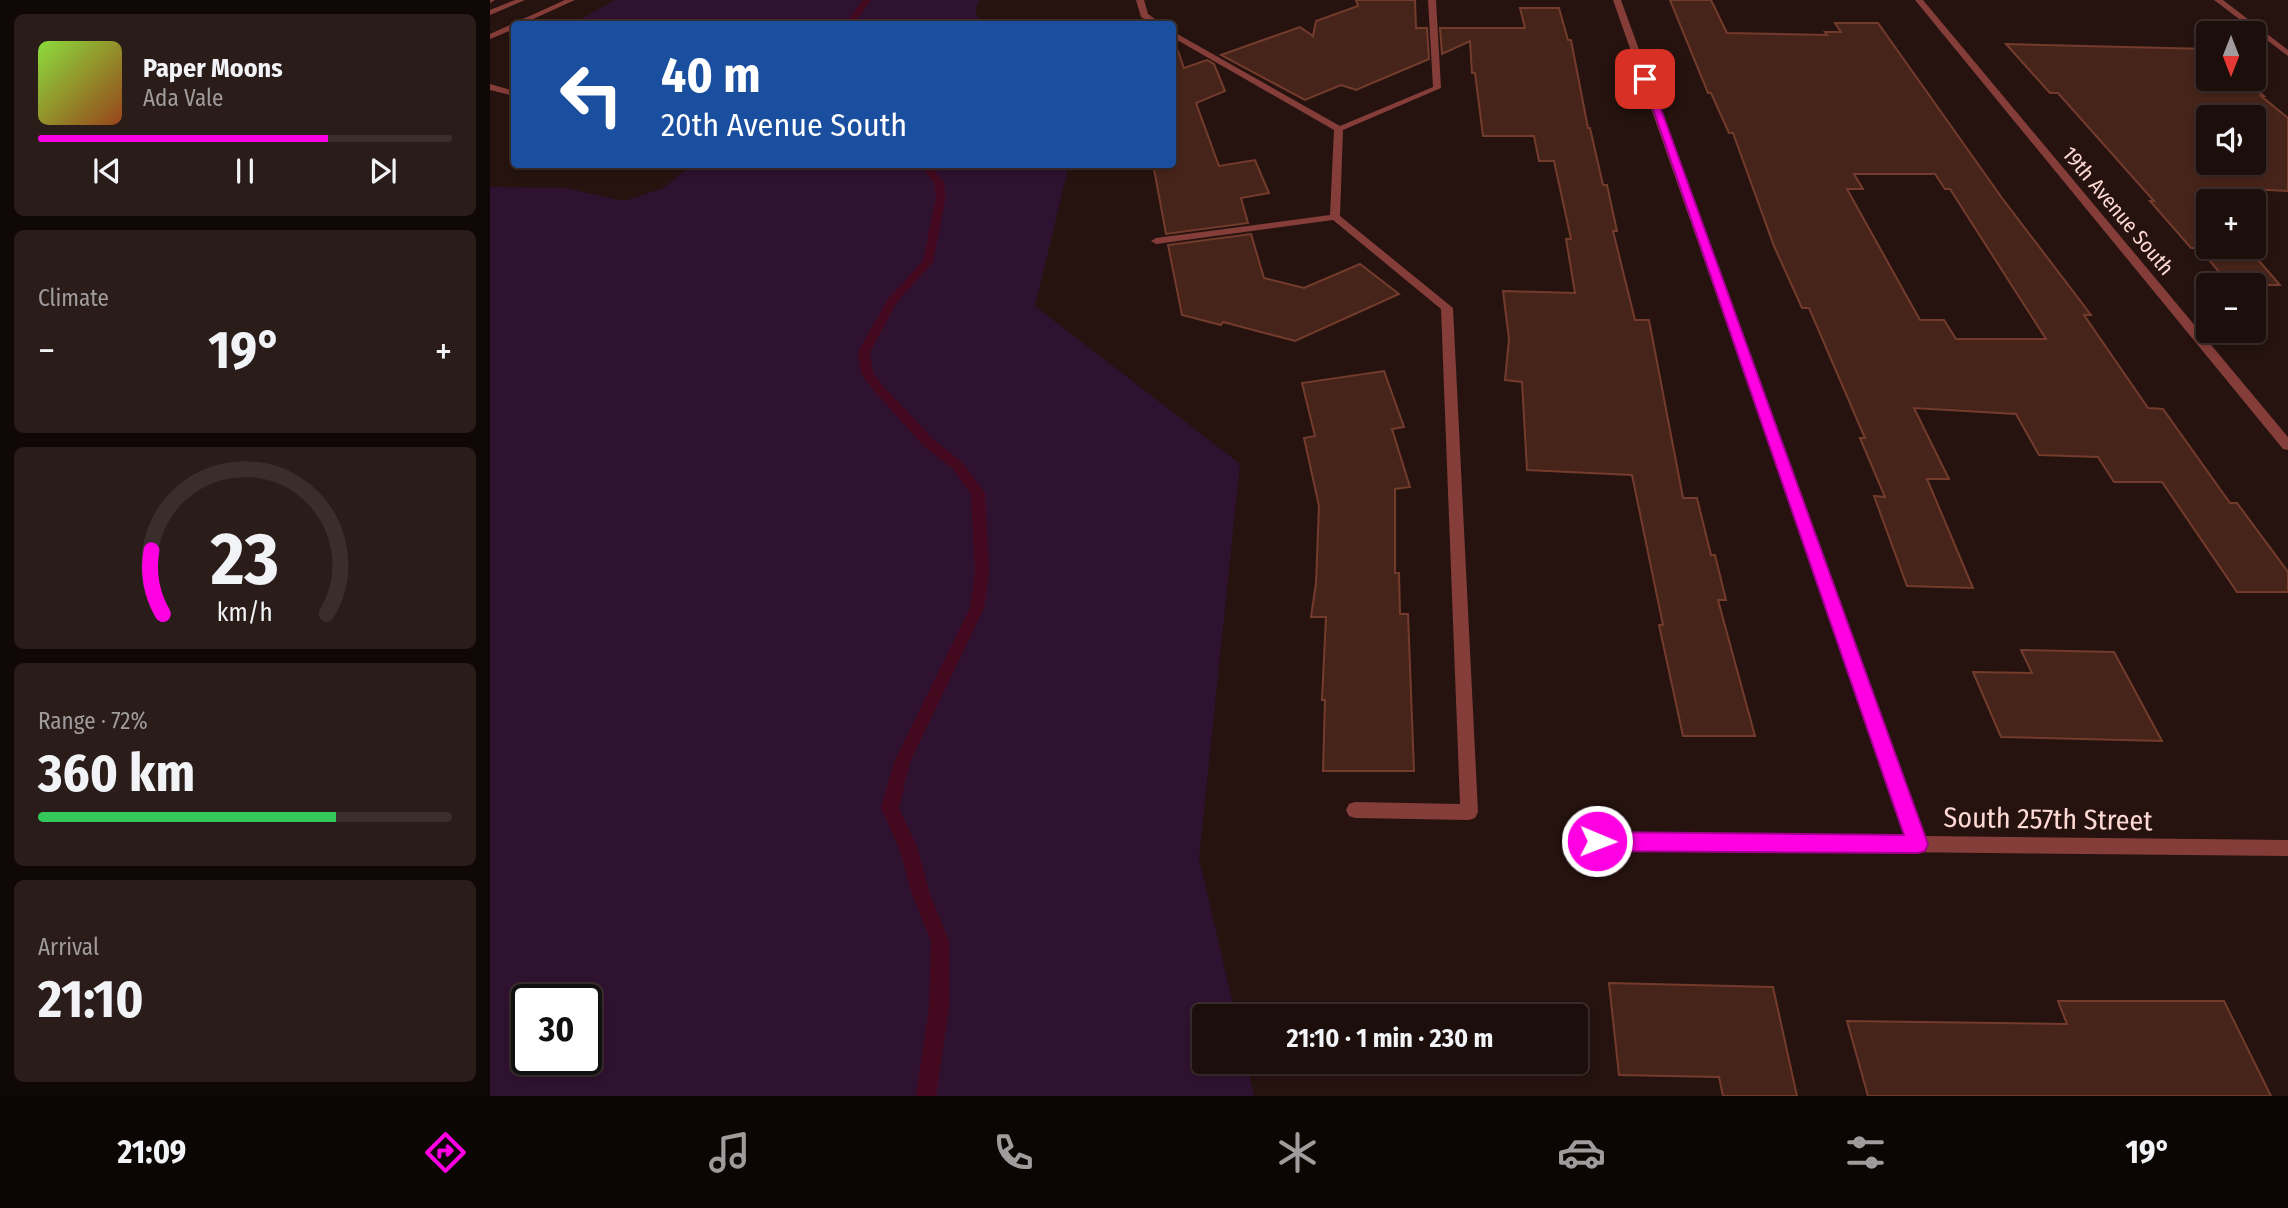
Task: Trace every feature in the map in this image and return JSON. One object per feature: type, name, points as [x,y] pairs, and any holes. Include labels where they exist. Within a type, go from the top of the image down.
[{"type":"street","points":[[490,13],[521,0]]},
{"type":"street","points":[[525,21],[570,0]]},
{"type":"street","points":[[1140,0],[1144,15],[1153,21]]},
{"type":"street","points":[[1339,129],[1437,88],[1433,0]]},
{"type":"street","points":[[1617,0],[1918,844]]},
{"type":"street","name":"19th Avenue South","points":[[1919,0],[2288,446]]},
{"type":"street","points":[[2218,0],[2288,54]]},
{"type":"street","points":[[490,37],[511,27]]},
{"type":"street","points":[[1176,35],[1339,129]]},
{"type":"street","points":[[490,88],[511,93]]},
{"type":"street","points":[[1335,217],[1339,129]]},
{"type":"street","points":[[1156,241],[1335,217],[1447,308],[1469,812],[1355,810]]},
{"type":"street","name":"South 257th Street","points":[[1597,841],[2288,848]]},
{"type":"shaded area","points":[[615,0],[979,0],[975,12],[980,21],[577,21]]},
{"type":"shaded area","points":[[688,168],[1068,168],[1035,306],[1240,464],[1199,858],[1233,1004],[1192,1004],[1192,1074],[1249,1074],[1254,1096],[490,1096],[490,187],[565,188],[624,201],[664,188]]},
{"type":"building","points":[[1356,0],[1415,0],[1416,28],[1427,28],[1429,59],[1356,90],[1341,85],[1305,100],[1221,55],[1300,27],[1313,36],[1316,21],[1358,6]]},
{"type":"building","points":[[1670,0],[1711,0],[1727,33],[1827,35],[1825,32],[1841,32],[1835,23],[1878,23],[2002,198],[2091,315],[2084,315],[2148,408],[2163,409],[2230,503],[2237,503],[2288,572],[2288,592],[2237,592],[2162,482],[2114,482],[2098,457],[2039,455],[2016,414],[1914,408],[1949,479],[1927,479],[1973,588],[1907,586],[1874,496],[1885,497],[1860,438],[1865,438],[1809,308],[1802,308],[1774,246],[1733,133],[1729,133],[1711,93],[1708,93]],"holes":[[[1854,174],[1935,174],[1945,189],[1950,189],[2046,339],[1956,339],[1944,320],[1920,320],[1847,189],[1863,189]]]},
{"type":"building","points":[[1520,8],[1559,8],[1568,40],[1571,40],[1588,128],[1603,185],[1607,185],[1617,231],[1613,231],[1635,320],[1649,320],[1683,498],[1697,498],[1711,555],[1715,555],[1726,600],[1718,600],[1755,736],[1683,736],[1659,625],[1663,625],[1632,475],[1527,470],[1522,382],[1505,380],[1509,339],[1503,291],[1575,293],[1566,239],[1571,239],[1554,161],[1539,161],[1534,136],[1483,136],[1475,73],[1472,73],[1470,41],[1442,54],[1440,28],[1525,28]]},
{"type":"building","points":[[2006,44],[2196,49],[2196,91],[2258,91],[2288,118],[2288,191],[2196,189],[2196,248],[2191,248],[2150,201],[2154,201],[2058,93],[2050,93]]},
{"type":"building","points":[[1176,51],[1184,68],[1207,60],[1214,64],[1225,91],[1196,103],[1219,166],[1255,160],[1269,193],[1241,198],[1248,223],[1166,234],[1154,169],[1176,168]]},
{"type":"building","points":[[1251,234],[1264,278],[1304,288],[1360,264],[1399,294],[1295,341],[1223,322],[1221,325],[1182,315],[1168,245]]},
{"type":"building","points":[[2208,259],[2257,259],[2280,285],[2266,285],[2266,273],[2220,273]]},
{"type":"building","points":[[1384,371],[1404,427],[1392,429],[1410,487],[1395,489],[1395,573],[1399,573],[1400,614],[1408,614],[1414,771],[1323,771],[1325,700],[1322,700],[1326,617],[1311,617],[1316,583],[1319,506],[1304,438],[1315,436],[1302,383]]},
{"type":"building","points":[[2021,650],[2114,652],[2162,741],[2001,737],[1973,672],[2032,673]]},
{"type":"building","points":[[1609,983],[1773,987],[1797,1096],[1723,1096],[1719,1077],[1619,1075]]},
{"type":"building","points":[[2058,1001],[2224,1001],[2271,1096],[1868,1096],[1847,1021],[2067,1024]]},
{"type":"waterway","points":[[851,21],[867,0]]},
{"type":"waterway","points":[[926,1096],[939,1008],[940,941],[921,894],[908,847],[890,808],[902,762],[977,608],[982,573],[978,493],[957,465],[929,443],[878,388],[867,373],[864,352],[892,301],[928,262],[941,196],[939,183],[927,168]]},
{"type":"route","points":[[1597,841],[1918,844],[1645,79]]}]
